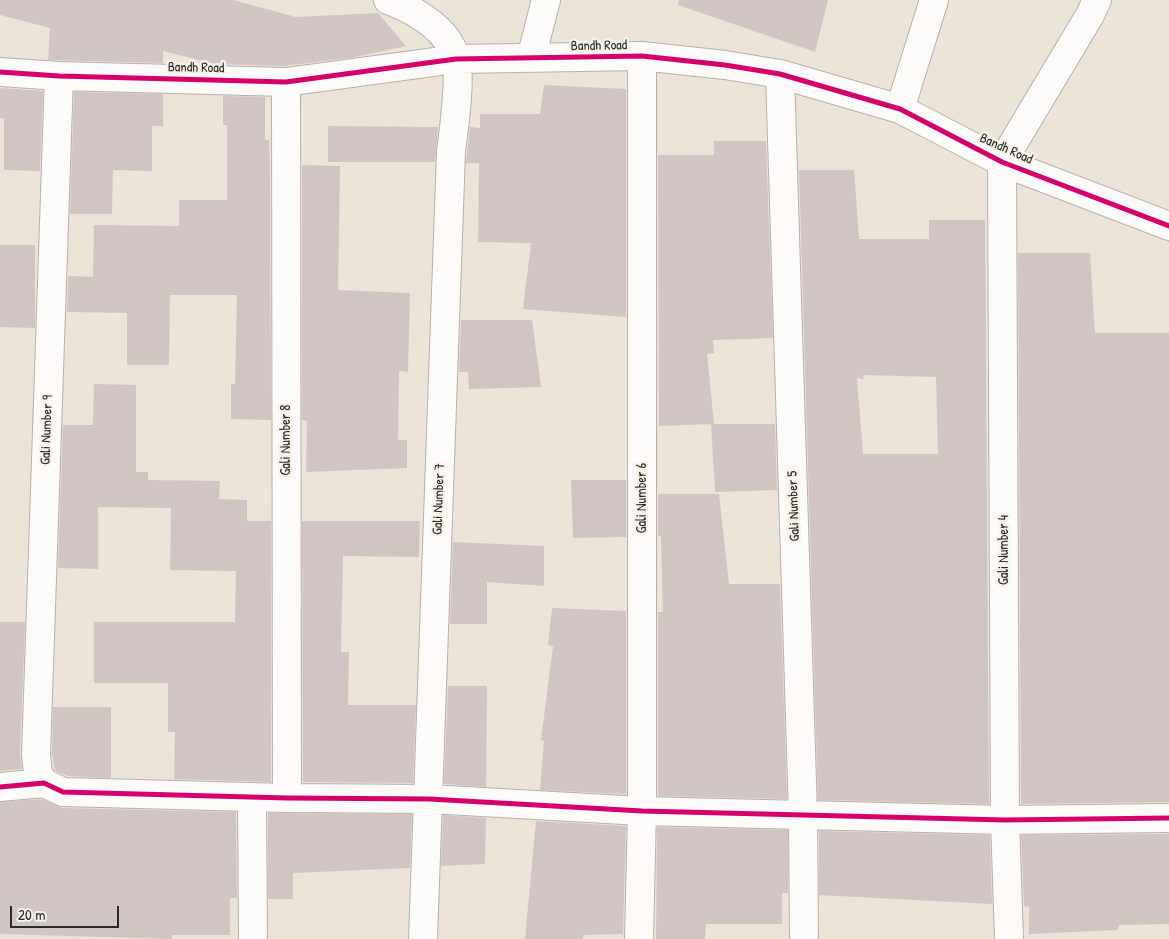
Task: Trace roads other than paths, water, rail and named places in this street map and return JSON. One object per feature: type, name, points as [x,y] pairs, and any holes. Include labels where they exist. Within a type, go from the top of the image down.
[{"type":"street","points":[[388,0],[426,19],[447,41],[456,59]]},
{"type":"street","points":[[531,58],[546,0]]},
{"type":"street","points":[[900,109],[934,0]]},
{"type":"street","points":[[1002,162],[1090,15],[1096,0]]},
{"type":"street","name":"Bandh Road","points":[[0,72],[59,76],[286,82],[456,59],[642,56],[780,74],[900,109],[1002,162],[1169,226]]},
{"type":"street","name":"Gali Number 6","points":[[639,939],[642,811],[642,56]]},
{"type":"street","name":"Gali Number 7","points":[[422,939],[429,799],[452,152],[457,96],[456,59]]},
{"type":"street","name":"Gali Number 5","points":[[780,74],[803,814],[804,939]]},
{"type":"street","name":"Gali Number 9","points":[[44,783],[38,773],[36,755],[59,76]]},
{"type":"street","name":"Gali Number 8","points":[[286,82],[287,798]]},
{"type":"street","name":"Gali Number 4","points":[[1002,162],[1005,820],[1009,939]]},
{"type":"street","points":[[0,787],[44,783],[63,792],[287,798],[429,799],[642,811],[1005,820],[1169,818]]},
{"type":"street","points":[[252,797],[253,939]]}]
